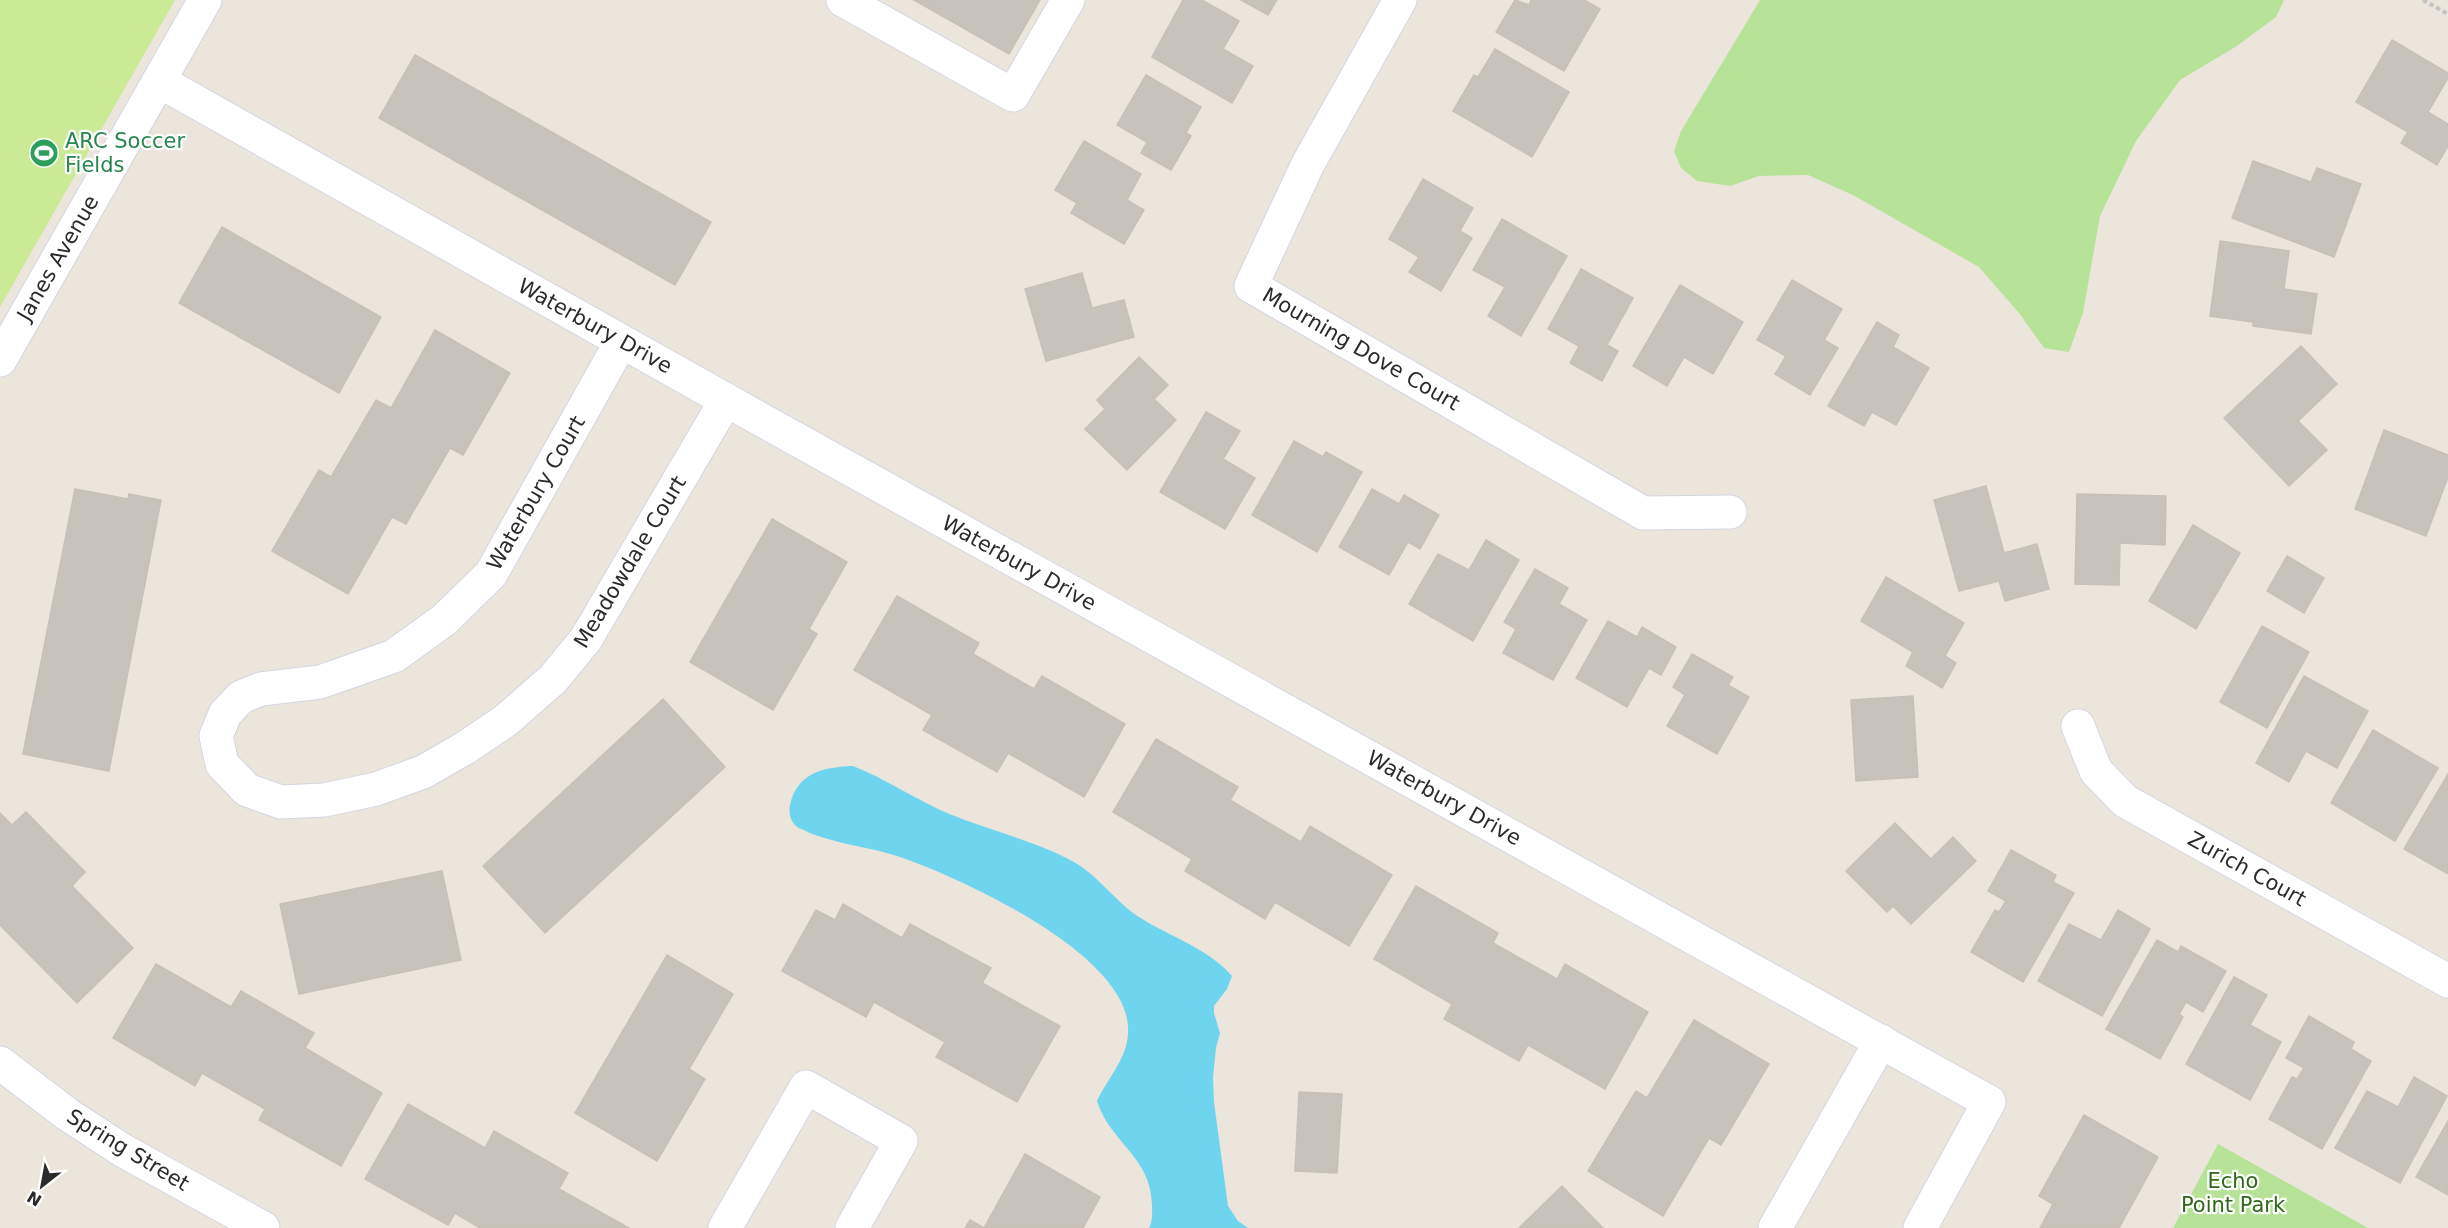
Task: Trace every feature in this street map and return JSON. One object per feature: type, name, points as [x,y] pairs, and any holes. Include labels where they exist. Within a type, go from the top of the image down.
[{"type":"street","name":"Janes Avenue","points":[[0,360],[205,0]]},
{"type":"street","points":[[843,0],[1013,95],[1068,0]]},
{"type":"street","name":"Mourning Dove Court","points":[[1400,0],[1308,164],[1251,286],[1643,513],[1730,512]]},
{"type":"street","name":"Waterbury Drive","points":[[159,81],[621,342],[1989,1102],[1920,1228]]},
{"type":"street","name":"Waterbury Court","points":[[216,736],[225,714],[241,697],[261,689],[320,682],[394,656],[444,620],[491,574],[621,342]]},
{"type":"street","name":"Meadowdale Court","points":[[216,736],[222,764],[248,790],[281,802],[324,800],[376,789],[423,772],[465,748],[505,721],[553,679],[586,639],[726,400]]},
{"type":"street","name":"Zurich Court","points":[[2078,726],[2096,771],[2125,801],[2448,981]]},
{"type":"street","points":[[1775,1228],[1881,1041]]},
{"type":"street","name":"Spring Street","points":[[0,1063],[67,1114],[122,1150],[263,1228]]},
{"type":"street","points":[[724,1228],[806,1087],[901,1141],[852,1228]]},
{"type":"path","points":[[2423,0],[2448,14]]},
{"type":"green space","name":"ARC Soccer Fields","points":[[0,0],[175,0],[0,307]]},
{"type":"green space","points":[[1760,0],[2284,0],[2276,17],[2237,46],[2180,80],[2136,141],[2100,216],[2083,313],[2069,352],[2044,348],[2019,313],[1979,267],[1853,195],[1808,175],[1759,176],[1730,186],[1697,181],[1681,168],[1674,151],[1681,131]]},
{"type":"green space","name":"Echo Point Park","points":[[2218,1144],[2368,1228],[2173,1228]]},
{"type":"water","points":[[853,766],[947,813],[1044,848],[1074,862],[1090,873],[1133,913],[1210,957],[1232,976],[1227,989],[1214,1006],[1220,1033],[1213,1077],[1214,1102],[1228,1206],[1238,1221],[1248,1228],[1149,1228],[1152,1220],[1152,1205],[1145,1174],[1103,1116],[1097,1101],[1122,1057],[1128,1038],[1128,1027],[1120,999],[1100,972],[1071,946],[1036,922],[998,901],[927,867],[887,853],[824,838],[794,824],[789,808],[799,785],[806,778],[823,770]]},
{"type":"building","points":[[914,0],[1040,0],[1009,54]]},
{"type":"building","points":[[1183,0],[1202,0],[1239,21],[1223,49],[1253,66],[1232,103],[1152,57]]},
{"type":"building","points":[[1241,0],[1277,0],[1268,15]]},
{"type":"building","points":[[1515,0],[1529,5],[1531,0],[1584,0],[1600,9],[1564,71],[1496,32]]},
{"type":"building","points":[[2392,40],[2448,73],[2448,78],[2428,112],[2448,124],[2448,146],[2437,165],[2401,143],[2408,132],[2356,102]]},
{"type":"building","points":[[1495,49],[1569,92],[1532,157],[1453,111],[1474,75],[1478,77]]},
{"type":"building","points":[[415,55],[711,222],[675,285],[379,118]]},
{"type":"building","points":[[1146,75],[1201,107],[1186,133],[1191,136],[1171,170],[1141,153],[1147,142],[1117,125]]},
{"type":"building","points":[[1084,141],[1141,174],[1127,200],[1144,210],[1124,244],[1071,213],[1077,203],[1055,190]]},
{"type":"building","points":[[2253,161],[2311,182],[2317,168],[2361,184],[2334,257],[2232,218]]},
{"type":"building","points":[[1423,179],[1473,208],[1460,231],[1472,238],[1441,291],[1409,272],[1419,257],[1389,239]]},
{"type":"building","points":[[1502,219],[1567,256],[1521,336],[1488,316],[1505,287],[1473,270]]},
{"type":"building","points":[[222,227],[381,317],[339,393],[179,303]]},
{"type":"building","points":[[2220,241],[2289,251],[2284,289],[2317,294],[2311,334],[2253,326],[2253,322],[2210,316]]},
{"type":"building","points":[[1581,269],[1633,298],[1607,345],[1618,351],[1602,381],[1570,363],[1579,346],[1548,329]]},
{"type":"building","points":[[1082,273],[1092,308],[1124,300],[1134,337],[1046,361],[1025,289]]},
{"type":"building","points":[[1792,280],[1842,309],[1824,340],[1838,348],[1810,395],[1775,374],[1786,356],[1757,340]]},
{"type":"building","points":[[1680,285],[1743,322],[1713,374],[1684,357],[1667,386],[1633,366]]},
{"type":"building","points":[[1877,322],[1899,335],[1893,347],[1929,368],[1896,425],[1872,412],[1864,426],[1828,406]]},
{"type":"building","points":[[435,330],[510,373],[463,455],[450,448],[406,524],[392,517],[348,594],[272,551],[319,470],[331,477],[376,400],[391,408]]},
{"type":"building","points":[[2301,346],[2337,384],[2298,421],[2327,450],[2289,486],[2224,418]]},
{"type":"building","points":[[1139,357],[1168,385],[1154,399],[1176,420],[1127,470],[1085,429],[1105,409],[1097,400]]},
{"type":"building","points":[[1206,412],[1240,431],[1223,459],[1255,478],[1225,529],[1160,492]]},
{"type":"building","points":[[2384,430],[2448,455],[2448,477],[2426,536],[2355,509]]},
{"type":"building","points":[[1294,441],[1323,457],[1326,452],[1362,472],[1317,552],[1252,515]]},
{"type":"building","points":[[1986,486],[2004,553],[2037,544],[2049,589],[2005,601],[1999,581],[1959,591],[1934,500]]},
{"type":"building","points":[[75,489],[128,499],[129,494],[161,500],[109,771],[23,754]]},
{"type":"building","points":[[1372,489],[1399,504],[1404,495],[1439,515],[1420,549],[1408,542],[1389,575],[1339,547]]},
{"type":"building","points":[[2077,494],[2166,496],[2165,545],[2120,543],[2119,585],[2075,584]]},
{"type":"building","points":[[772,519],[847,562],[809,629],[817,634],[773,710],[690,662]]},
{"type":"building","points":[[2193,525],[2240,553],[2196,629],[2149,601]]},
{"type":"building","points":[[1486,540],[1519,560],[1473,641],[1409,604],[1438,554],[1469,570]]},
{"type":"building","points":[[2287,556],[2324,578],[2304,613],[2267,591]]},
{"type":"building","points":[[1535,569],[1568,588],[1559,604],[1587,620],[1553,680],[1503,653],[1516,629],[1504,622]]},
{"type":"building","points":[[1886,577],[1964,623],[1945,656],[1956,663],[1942,688],[1906,666],[1913,652],[1861,621]]},
{"type":"building","points":[[897,596],[979,643],[973,654],[1034,689],[1042,676],[1125,724],[1084,797],[1008,753],[997,772],[923,730],[932,715],[854,670]]},
{"type":"building","points":[[1608,621],[1637,637],[1642,627],[1676,647],[1661,675],[1649,668],[1627,707],[1576,678]]},
{"type":"building","points":[[2262,626],[2309,652],[2267,728],[2220,702]]},
{"type":"building","points":[[1692,654],[1733,677],[1728,685],[1749,697],[1717,754],[1667,726],[1685,695],[1673,687]]},
{"type":"building","points":[[2304,676],[2368,711],[2337,768],[2306,751],[2289,782],[2256,763]]},
{"type":"building","points":[[1913,696],[1918,777],[1856,781],[1851,700]]},
{"type":"building","points":[[663,699],[725,767],[545,933],[483,866]]},
{"type":"building","points":[[2373,730],[2438,768],[2395,841],[2331,803]]},
{"type":"building","points":[[1156,739],[1238,787],[1230,800],[1301,842],[1310,826],[1392,875],[1349,946],[1275,902],[1265,919],[1185,871],[1192,859],[1113,812]]},
{"type":"building","points":[[2448,774],[2448,874],[2404,849]]},
{"type":"building","points":[[26,812],[85,872],[72,886],[133,948],[77,1003],[0,925],[0,813],[12,825]]},
{"type":"building","points":[[1895,823],[1931,859],[1953,837],[1976,861],[1911,924],[1893,906],[1887,912],[1846,871]]},
{"type":"building","points":[[2011,850],[2056,875],[2053,882],[2074,893],[2023,982],[1971,952],[1995,910],[1999,912],[2006,901],[1988,891]]},
{"type":"building","points":[[442,871],[461,960],[299,994],[280,904]]},
{"type":"building","points":[[1416,886],[1498,933],[1493,943],[1557,979],[1565,964],[1648,1012],[1605,1089],[1528,1045],[1519,1061],[1444,1019],[1452,1004],[1374,959]]},
{"type":"building","points":[[843,904],[902,938],[910,924],[991,968],[982,983],[1060,1026],[1017,1102],[936,1057],[945,1042],[874,1002],[866,1017],[782,971],[816,910],[835,920]]},
{"type":"building","points":[[2118,910],[2150,929],[2102,1016],[2038,981],[2069,924],[2101,940]]},
{"type":"building","points":[[2157,940],[2178,952],[2181,946],[2226,971],[2203,1012],[2186,1002],[2179,1014],[2183,1017],[2160,1059],[2106,1029]]},
{"type":"building","points":[[667,955],[733,994],[689,1069],[705,1079],[657,1161],[575,1113]]},
{"type":"building","points":[[156,964],[231,1007],[241,991],[314,1033],[305,1048],[382,1093],[341,1166],[259,1120],[265,1109],[202,1073],[195,1086],[113,1038]]},
{"type":"building","points":[[2234,977],[2267,995],[2250,1025],[2281,1042],[2250,1100],[2186,1064]]},
{"type":"building","points":[[2309,1016],[2354,1042],[2351,1049],[2371,1061],[2322,1149],[2269,1119],[2292,1077],[2297,1079],[2304,1068],[2286,1058]]},
{"type":"building","points":[[1694,1020],[1769,1064],[1721,1145],[1709,1138],[1663,1216],[1588,1171],[1636,1091],[1647,1098]]},
{"type":"building","points":[[2414,1077],[2447,1096],[2400,1183],[2335,1148],[2367,1091],[2398,1107]]},
{"type":"building","points":[[1299,1092],[1342,1094],[1337,1173],[1295,1171]]},
{"type":"building","points":[[408,1104],[485,1148],[494,1131],[568,1173],[559,1189],[629,1228],[480,1228],[455,1213],[448,1225],[365,1179]]},
{"type":"building","points":[[2084,1115],[2158,1157],[2119,1228],[2040,1228],[2053,1204],[2039,1196]]},
{"type":"building","points":[[2448,1121],[2448,1195],[2416,1177]]},
{"type":"building","points":[[1025,1154],[1100,1197],[1083,1228],[984,1228]]},
{"type":"building","points":[[1562,1186],[1603,1228],[1519,1228]]},
{"type":"building","points":[[970,1220],[984,1228],[965,1228]]},
{"type":"place","name":"ARC Soccer Fields","points":[[44,153]]}]
